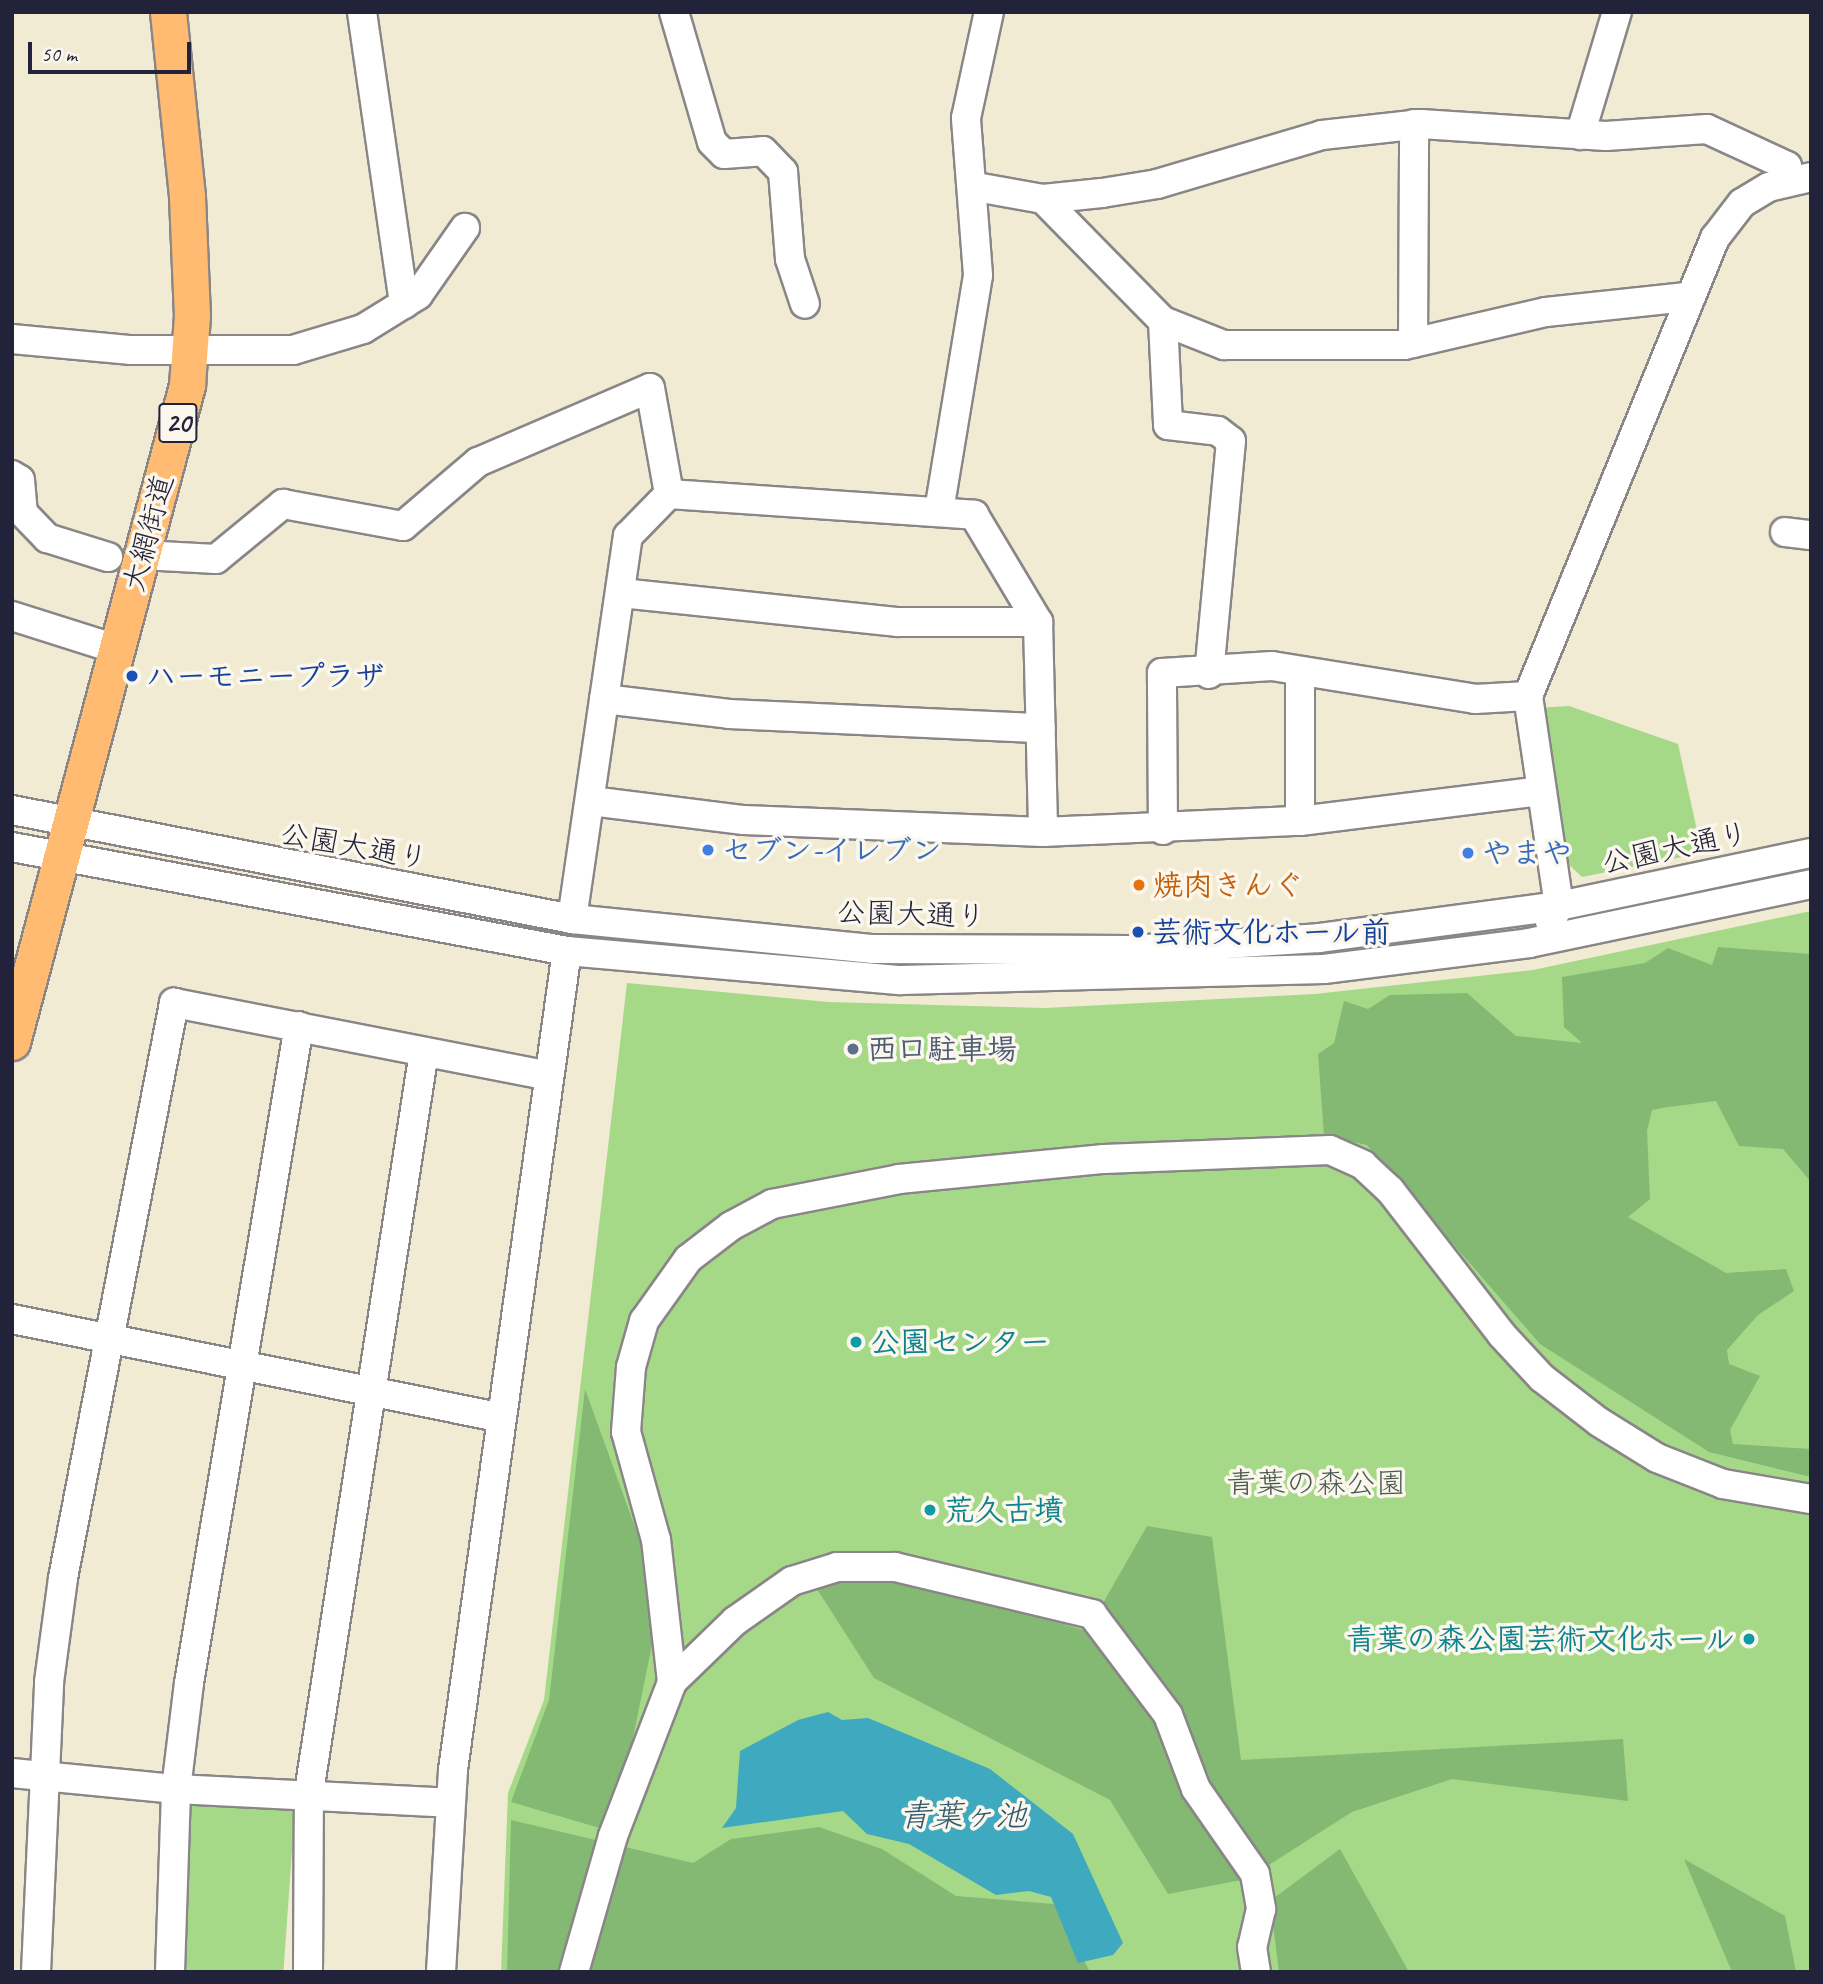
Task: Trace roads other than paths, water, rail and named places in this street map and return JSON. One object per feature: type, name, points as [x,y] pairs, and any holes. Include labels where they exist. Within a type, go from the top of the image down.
[{"type":"main road","name":"大網街道","points":[[12,1042],[59,856],[117,649],[125,556],[176,433],[190,352],[187,195],[168,12]]},
{"type":"street","points":[[362,12],[404,304]]},
{"type":"street","points":[[674,12],[712,142],[724,154],[763,151],[783,172],[790,259],[805,304]]},
{"type":"street","points":[[939,511],[978,275],[976,187],[966,118],[989,12]]},
{"type":"street","points":[[1580,135],[1617,12]]},
{"type":"street","points":[[976,187],[1043,200],[1157,184],[1309,138],[1414,124],[1580,135],[1707,129],[1787,166],[1801,178],[1742,203],[1715,238],[1686,298],[1561,626],[1528,696],[1559,906],[1540,940]]},
{"type":"street","points":[[1413,343],[1414,124]]},
{"type":"street","points":[[1043,200],[1163,321],[1224,345],[1413,343],[1546,312],[1686,298]]},
{"type":"street","points":[[12,339],[190,352],[293,350],[363,329],[418,295],[465,229]]},
{"type":"street","points":[[1163,321],[1168,425],[1218,430],[1231,441],[1209,674]]},
{"type":"street","points":[[12,475],[20,480],[23,513],[47,538],[125,556],[216,559],[282,504],[403,526],[478,462],[650,388],[669,494]]},
{"type":"street","points":[[572,919],[628,536],[669,494],[974,515],[1038,622],[1043,832]]},
{"type":"street","points":[[621,593],[885,621],[1038,622]]},
{"type":"street","points":[[12,616],[117,649]]},
{"type":"street","points":[[1163,830],[1162,673],[1209,674],[1242,665],[1475,699],[1528,696]]},
{"type":"street","points":[[1300,672],[1300,821]]},
{"type":"street","points":[[604,699],[729,714],[1041,728]]},
{"type":"street","points":[[591,801],[744,820],[1043,832],[1163,830],[1300,821],[1540,791]]},
{"type":"street","name":"公園大通り","points":[[12,810],[572,919],[874,949],[1002,951],[1281,941],[1559,906],[1811,853]]},
{"type":"street","name":"公園大通り","points":[[12,847],[567,951],[842,978],[1059,980],[1324,969],[1540,940],[1811,884]]},
{"type":"street","points":[[1559,906],[1601,927]]},
{"type":"street","points":[[440,1972],[449,1803],[499,1417],[567,951]]},
{"type":"street","points":[[36,1972],[44,1775],[63,1577],[174,1003],[549,1076]]},
{"type":"street","points":[[170,1972],[176,1789],[241,1367],[299,1026]]},
{"type":"street","points":[[308,1972],[309,1793],[369,1391],[424,1052]]},
{"type":"street","points":[[672,1682],[656,1540],[626,1432],[631,1367],[644,1321],[688,1259],[731,1226],[772,1204],[899,1179],[1118,1158],[1330,1150],[1363,1165],[1390,1190],[1502,1335],[1542,1378],[1599,1423],[1657,1458],[1723,1484],[1811,1499]]},
{"type":"street","points":[[12,1319],[499,1417]]},
{"type":"street","points":[[574,1972],[613,1836],[672,1682],[735,1621],[792,1581],[836,1567],[931,1573],[1092,1614],[1168,1715],[1196,1789],[1255,1874],[1261,1909],[1252,1947],[1255,1972]]},
{"type":"street","points":[[12,1773],[176,1789],[309,1793],[449,1803]]},
{"type":"water","name":"青葉ヶ池","points":[[828,1712],[842,1720],[868,1718],[990,1769],[1073,1834],[1123,1943],[1113,1955],[1078,1963],[1051,1897],[1029,1891],[996,1895],[909,1844],[867,1834],[843,1811],[722,1828],[736,1808],[740,1751],[798,1720]]},
{"type":"place","name":"ハーモニープラザ","points":[[132,676]]},
{"type":"place","name":"セブン-イレブン","points":[[708,850]]},
{"type":"place","name":"やまや","points":[[1468,853]]},
{"type":"place","name":"焼肉きんぐ","points":[[1139,885]]},
{"type":"place","name":"芸術文化ホール前","points":[[1138,932]]},
{"type":"place","name":"西口駐車場","points":[[853,1049]]},
{"type":"place","name":"公園センター","points":[[856,1342]]},
{"type":"place","name":"荒久古墳","points":[[930,1510]]},
{"type":"place","name":"青葉の森公園芸術文化ホール","points":[[1749,1639]]},
{"type":"park label","name":"青葉の森公園","points":[[1316,1483]]}]
